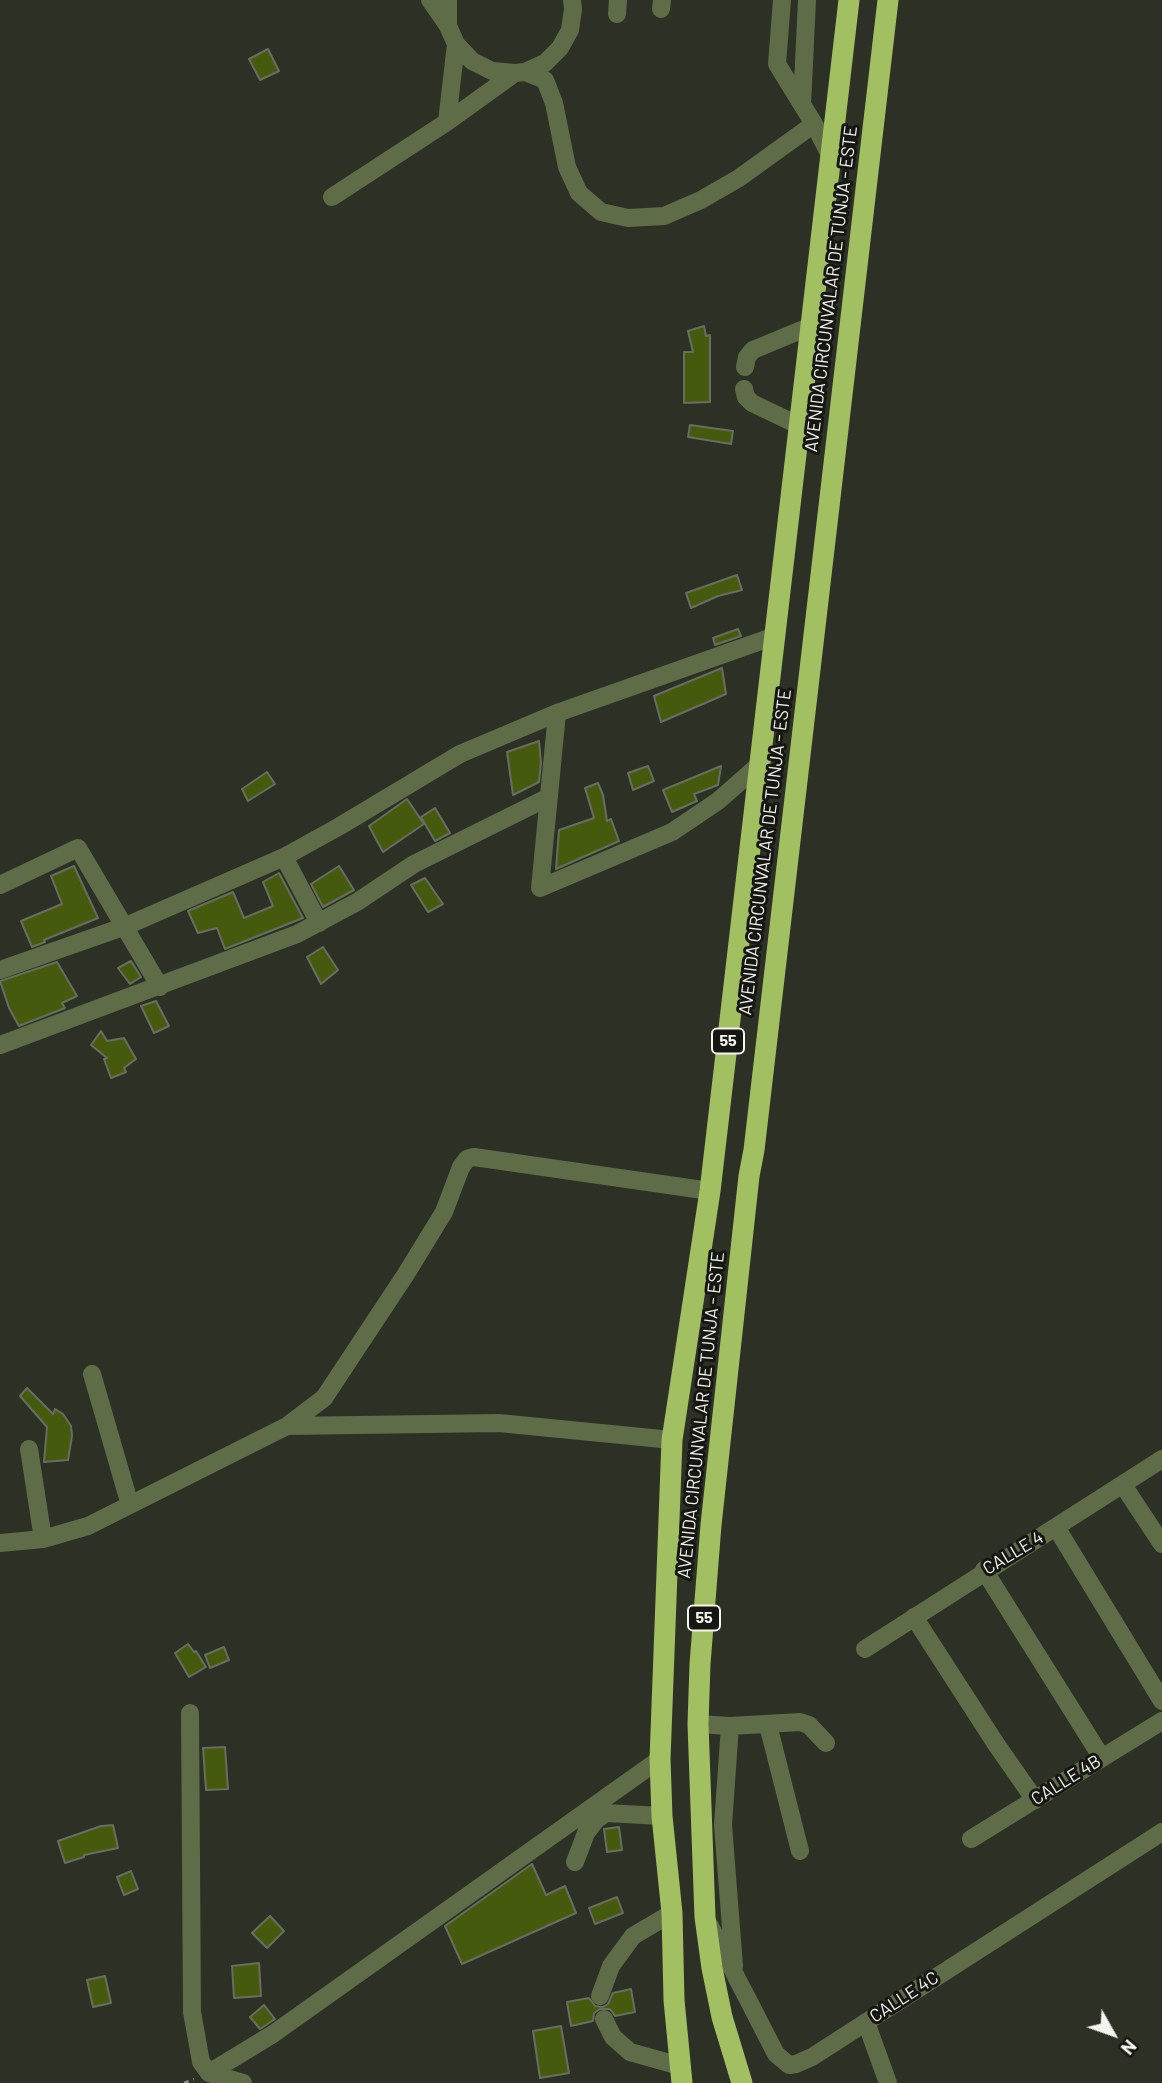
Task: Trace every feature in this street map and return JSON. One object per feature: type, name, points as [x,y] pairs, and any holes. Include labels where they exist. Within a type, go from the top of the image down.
[{"type":"highway","name":"AVENIDA CIRCUNVALAR DE TUNJA - ESTE","points":[[678,2078],[672,1913],[662,1816],[660,1759],[672,1440],[710,1191],[849,0]]},
{"type":"highway","name":"AVENIDA CIRCUNVALAR DE TUNJA - ESTE","points":[[742,2083],[722,2017],[705,1917],[698,1724],[700,1664],[711,1525],[749,1176],[888,0]]},
{"type":"street","points":[[430,0],[448,26],[456,44],[472,61],[492,71],[520,72],[545,80],[554,103],[567,167],[579,193],[601,212],[628,218],[664,216],[701,200],[739,178],[814,124]]},
{"type":"street","points":[[448,0],[448,26]]},
{"type":"street","points":[[332,197],[520,72],[545,63],[560,48],[570,30],[572,0]]},
{"type":"street","points":[[782,0],[777,64],[831,157]]},
{"type":"street","points":[[802,105],[807,0]]},
{"type":"street","points":[[447,122],[456,44]]},
{"type":"street","points":[[745,366],[747,357],[753,350],[811,326]]},
{"type":"street","points":[[744,389],[752,404],[800,426]]},
{"type":"street","points":[[0,970],[126,926],[284,857],[372,808],[460,754],[557,713],[775,636]]},
{"type":"street","points":[[557,713],[540,888],[673,832],[718,801],[760,764]]},
{"type":"street","points":[[0,1045],[297,934],[357,901],[414,864],[549,797]]},
{"type":"street","points":[[0,885],[78,848],[160,987]]},
{"type":"street","points":[[284,857],[319,923]]},
{"type":"street","points":[[0,1543],[43,1539],[88,1526],[287,1426],[324,1398],[444,1212],[461,1167],[467,1159],[474,1157],[710,1191]]},
{"type":"street","points":[[92,1374],[130,1505]]},
{"type":"street","points":[[287,1426],[499,1423],[672,1440]]},
{"type":"street","points":[[29,1449],[43,1539]]},
{"type":"street","name":"CALLE 4","points":[[865,1649],[984,1570],[1162,1459]]},
{"type":"street","points":[[1123,1485],[1162,1544]]},
{"type":"street","points":[[1056,1527],[1162,1701]]},
{"type":"street","points":[[984,1570],[1102,1758]]},
{"type":"street","points":[[914,1617],[1035,1800]]},
{"type":"street","points":[[190,1713],[192,2012],[201,2062],[209,2073],[243,2083]]},
{"type":"street","name":"CALLE 4B","points":[[971,1839],[1162,1721]]},
{"type":"street","points":[[698,1724],[730,1726],[800,1722],[810,1725],[826,1743]]},
{"type":"street","points":[[768,1725],[800,1851]]},
{"type":"street","points":[[730,1726],[723,1825],[735,1976]]},
{"type":"street","points":[[209,2073],[273,2034],[660,1759]]},
{"type":"street","points":[[575,1862],[586,1833],[596,1820],[606,1813],[662,1816]]},
{"type":"street","name":"CALLE 4C","points":[[705,1917],[776,2054],[789,2065],[804,2061],[1162,1832]]},
{"type":"street","points":[[600,1996],[611,1966],[633,1936],[672,1913]]},
{"type":"street","points":[[604,2019],[613,2037],[630,2052],[678,2078]]},
{"type":"street","points":[[866,2022],[888,2083]]},
{"type":"building","points":[[268,49],[279,71],[260,80],[249,59]]},
{"type":"building","points":[[704,326],[706,336],[710,335],[710,402],[684,403],[684,352],[693,352],[688,331]]},
{"type":"building","points":[[690,425],[733,431],[731,444],[688,437]]},
{"type":"building","points":[[737,575],[742,590],[718,596],[691,608],[686,593]]},
{"type":"building","points":[[738,629],[741,636],[715,645],[713,638]]},
{"type":"building","points":[[722,668],[726,694],[661,722],[654,696]]},
{"type":"building","points":[[539,741],[539,782],[513,795],[507,752]]},
{"type":"building","points":[[648,766],[654,781],[633,790],[628,773]]},
{"type":"building","points":[[721,766],[718,785],[694,794],[697,801],[672,812],[663,790]]},
{"type":"building","points":[[267,772],[275,784],[248,801],[242,789]]},
{"type":"building","points":[[598,783],[607,821],[611,819],[619,841],[556,869],[559,830],[594,818],[585,788]]},
{"type":"building","points":[[407,799],[424,824],[383,852],[369,826]]},
{"type":"building","points":[[435,808],[450,833],[435,841],[421,817]]},
{"type":"building","points":[[74,866],[98,918],[32,947],[21,921],[62,904],[51,876]]},
{"type":"building","points":[[339,866],[354,890],[323,907],[311,884]]},
{"type":"building","points":[[279,873],[303,918],[225,949],[217,928],[198,933],[188,911],[233,892],[244,918],[273,906],[263,882]]},
{"type":"building","points":[[425,878],[443,904],[428,912],[411,885]]},
{"type":"building","points":[[323,947],[338,970],[321,984],[307,957]]},
{"type":"building","points":[[131,961],[141,977],[130,984],[118,968]]},
{"type":"building","points":[[57,962],[77,996],[62,1003],[65,1008],[19,1026],[9,1008],[0,981]]},
{"type":"building","points":[[156,1001],[169,1026],[154,1033],[141,1006]]},
{"type":"building","points":[[101,1031],[107,1041],[124,1038],[136,1059],[124,1068],[126,1072],[111,1078],[104,1059],[107,1058],[91,1045]]},
{"type":"building","points":[[27,1388],[53,1414],[55,1409],[63,1414],[71,1426],[68,1460],[44,1462],[47,1427],[20,1396]]},
{"type":"building","points":[[188,1644],[206,1667],[189,1677],[175,1653]]},
{"type":"building","points":[[224,1647],[229,1660],[210,1668],[205,1655]]},
{"type":"building","points":[[225,1747],[228,1789],[206,1790],[203,1748]]},
{"type":"building","points":[[113,1825],[118,1848],[84,1855],[65,1863],[58,1841],[101,1826]]},
{"type":"building","points":[[619,1827],[622,1850],[607,1852],[604,1829]]},
{"type":"building","points":[[532,1864],[546,1895],[565,1886],[576,1913],[462,1964],[445,1926]]},
{"type":"building","points":[[131,1871],[138,1889],[124,1895],[117,1877]]},
{"type":"building","points":[[617,1897],[623,1913],[595,1924],[589,1908]]},
{"type":"building","points":[[270,1916],[284,1931],[267,1948],[252,1933]]},
{"type":"building","points":[[259,1963],[261,1996],[234,1998],[232,1966]]},
{"type":"building","points":[[105,1976],[111,2003],[93,2007],[87,1980]]},
{"type":"building","points":[[631,1989],[635,2012],[615,2016],[610,2009],[600,2009],[594,2013],[593,2021],[571,2026],[567,2002],[589,1998],[595,2006],[603,2007],[608,2004],[613,1993]]},
{"type":"building","points":[[264,2005],[275,2019],[260,2029],[250,2017]]},
{"type":"building","points":[[561,2026],[569,2073],[540,2078],[533,2031]]}]
